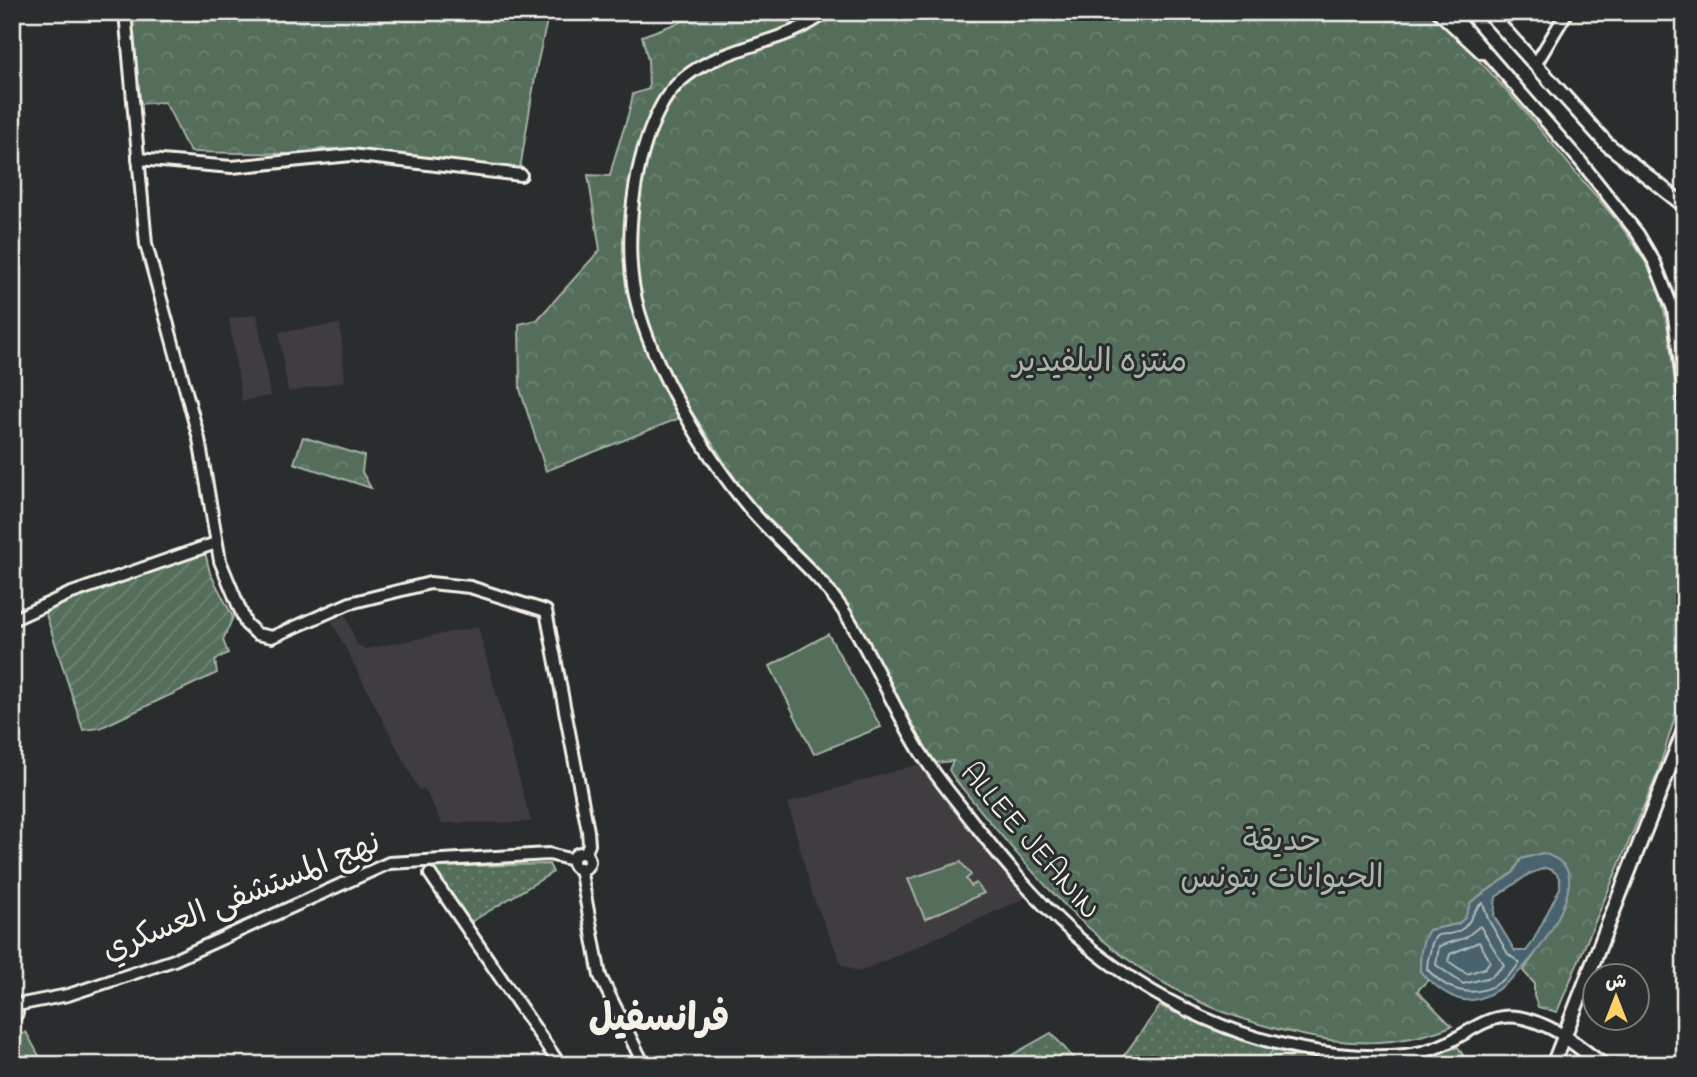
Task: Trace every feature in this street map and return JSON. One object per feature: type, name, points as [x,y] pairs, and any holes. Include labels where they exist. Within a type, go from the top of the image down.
[{"type":"main road","points":[[1488,12],[1625,161],[1685,206]]},
{"type":"main road","points":[[1553,1065],[1685,728]]},
{"type":"main road","points":[[1563,1035],[1603,1065]]},
{"type":"street","points":[[125,12],[146,244],[199,439],[216,543],[225,578],[246,624],[266,637],[368,597],[430,583],[470,587],[547,611],[588,831],[589,844],[585,854],[588,863],[577,864],[600,976],[644,1065]]},
{"type":"street","name":"ALLEE JEANIN","points":[[826,12],[807,26],[712,60],[672,87],[656,117],[642,154],[633,209],[636,297],[656,355],[704,445],[754,513],[816,577],[851,623],[922,754],[985,838],[1045,909],[1077,939],[1124,975],[1165,999],[1239,1031],[1296,1047],[1353,1055],[1420,1053],[1454,1040],[1489,1018],[1518,1016],[1563,1035]]},
{"type":"street","points":[[1438,12],[1506,74]]},
{"type":"street","points":[[1451,12],[1624,215],[1655,263],[1673,309],[1685,402]]},
{"type":"street","points":[[1535,65],[1567,12]]},
{"type":"street","points":[[138,159],[232,167],[351,155],[521,175]]},
{"type":"street","points":[[12,620],[80,589],[216,543]]},
{"type":"street","name":"نهج المستشفى العسكري","points":[[14,1002],[68,995],[174,960],[389,863],[549,854],[577,864]]},
{"type":"street","points":[[430,874],[560,1065]]},
{"type":"street","points":[[12,1020],[14,1002]]},
{"type":"shaded area","points":[[257,314],[270,396],[242,401],[229,319]]},
{"type":"shaded area","points":[[340,324],[345,381],[288,392],[279,332]]},
{"type":"shaded area","points":[[346,615],[357,645],[366,649],[478,627],[531,822],[442,823],[424,788],[419,790],[333,624],[332,621]]},
{"type":"shaded area","points":[[915,765],[930,768],[985,846],[1028,897],[859,972],[842,965],[813,897],[788,803]]},
{"type":"green space","points":[[127,12],[549,12],[537,65],[520,169],[356,149],[321,149],[290,154],[191,152],[164,102],[138,104]]},
{"type":"green space","name":"منتزه البلفيدير","points":[[684,12],[1430,12],[1506,90],[1620,225],[1648,267],[1667,323],[1676,402],[1677,472],[1685,472],[1685,685],[1657,775],[1557,1012],[1538,1007],[1534,996],[1534,983],[1523,971],[1562,908],[1568,886],[1543,853],[1521,859],[1513,873],[1471,902],[1465,918],[1458,924],[1429,930],[1426,935],[1420,971],[1428,980],[1417,991],[1452,1026],[1390,1041],[1328,1040],[1285,1031],[1229,1014],[1180,992],[1137,966],[1097,935],[1060,901],[954,778],[949,770],[953,761],[935,763],[908,723],[855,623],[748,498],[690,409],[685,416],[546,471],[520,389],[519,324],[537,320],[600,250],[588,175],[610,176],[633,94],[649,89],[648,60],[642,36],[686,20]]},
{"type":"green space","points":[[303,437],[364,456],[362,472],[371,488],[294,463]]},
{"type":"green space","points":[[204,548],[210,573],[233,617],[223,640],[228,653],[215,660],[217,673],[100,728],[83,730],[43,605]]},
{"type":"green space","points":[[828,634],[881,727],[814,754],[770,666]]},
{"type":"green space","points":[[961,862],[971,875],[966,879],[971,886],[976,883],[984,893],[925,919],[908,879]]},
{"type":"green space","points":[[549,864],[553,872],[471,922],[431,867]]},
{"type":"green space","points":[[1160,1006],[1226,1035],[1273,1050],[1262,1065],[1117,1065]]},
{"type":"green space","points":[[26,1032],[44,1065],[12,1065],[12,1042]]},
{"type":"green space","points":[[1051,1033],[1080,1065],[994,1065]]},
{"type":"green space","points":[[1458,1047],[1469,1065],[1262,1065],[1273,1050],[1322,1060],[1366,1063],[1409,1059]]},
{"type":"water","points":[[1543,853],[1561,862],[1568,872],[1568,888],[1562,909],[1550,932],[1516,974],[1497,990],[1477,999],[1459,999],[1448,994],[1420,971],[1426,935],[1429,930],[1458,924],[1465,918],[1471,902],[1513,873],[1521,859]],"holes":[[[1545,868],[1557,875],[1560,888],[1532,943],[1526,951],[1515,951],[1494,916],[1496,897],[1529,874]]]},
{"type":"district","name":"فرانسفيل","points":[[659,1021]]},
{"type":"park label","name":"حديقة الحيوانات بتونس","points":[[1282,860]]}]
